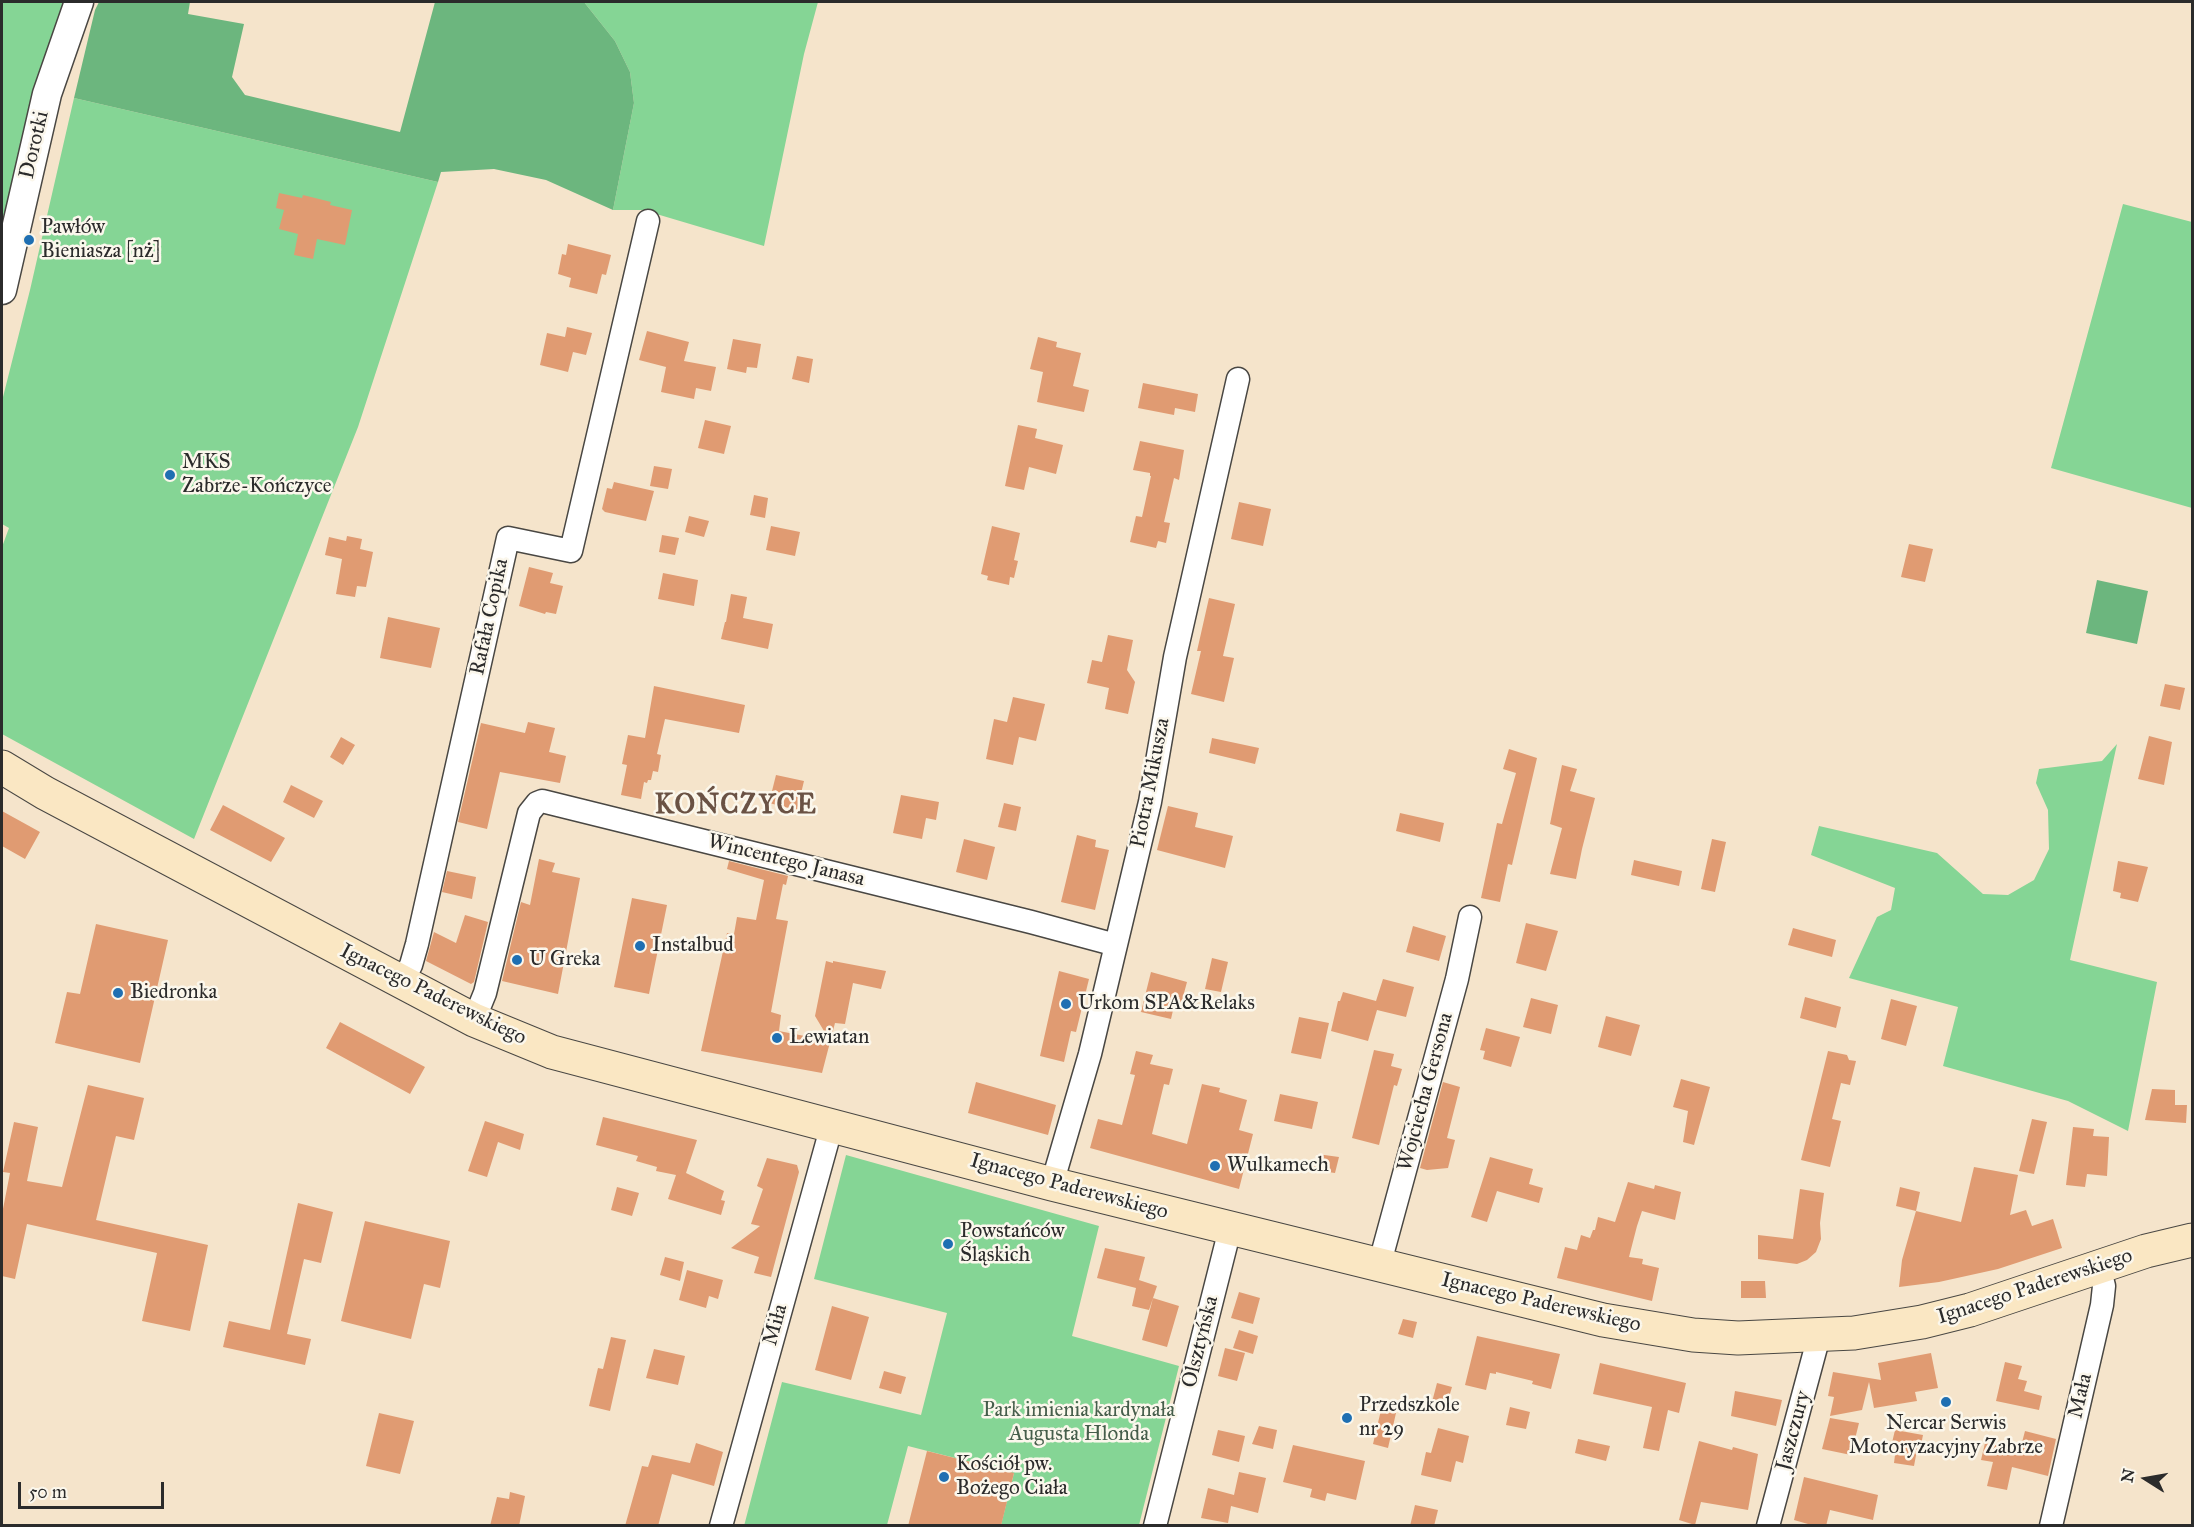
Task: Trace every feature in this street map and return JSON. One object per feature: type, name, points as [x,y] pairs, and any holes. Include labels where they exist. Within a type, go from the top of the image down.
[{"type":"main road","name":"Ignacego Paderewskiego","points":[[2,767],[45,793],[474,1020],[552,1052],[1053,1184],[1603,1320],[1670,1331],[1738,1338],[1854,1333],[1946,1316],[2003,1300],[2146,1251],[2193,1240]]},
{"type":"street","name":"Dorotki","points":[[2,290],[47,94],[79,2]]},
{"type":"street","name":"Rafała Copika","points":[[402,982],[411,965],[417,944],[508,538],[570,550],[648,221]]},
{"type":"street","name":"Piotra Mikusza","points":[[1053,1184],[1090,1054],[1150,802],[1175,657],[1238,379]]},
{"type":"street","name":"Wincentego Janasa","points":[[474,1020],[485,993],[530,813],[537,803],[542,801],[1031,921],[1116,945]]},
{"type":"street","name":"Wojciecha Gersona","points":[[1380,1266],[1457,978],[1470,917]]},
{"type":"street","name":"Miła","points":[[721,1526],[832,1125]]},
{"type":"street","name":"Olsztyńska","points":[[1155,1526],[1230,1229]]},
{"type":"street","name":"Mała","points":[[2051,1526],[2102,1305],[2104,1286],[2099,1267]]},
{"type":"street","name":"Jaszczury","points":[[1768,1526],[1819,1336]]},
{"type":"green space","points":[[2,2],[71,2],[2,235]]},
{"type":"green space","points":[[99,2],[190,2],[188,14],[244,24],[232,77],[245,95],[400,132],[435,2],[584,2],[615,41],[630,72],[634,103],[613,210],[546,180],[494,169],[441,172],[438,182],[74,98],[95,10]]},
{"type":"green space","points":[[584,2],[818,2],[804,54],[764,246],[643,210],[613,210],[634,103],[630,72],[615,41]]},
{"type":"green space","name":"MKS Zabrze-Kończyce","points":[[74,98],[438,182],[358,427],[194,839],[2,734],[2,547],[9,528],[2,524],[2,401]]},
{"type":"green space","points":[[2123,204],[2192,222],[2192,508],[2051,468]]},
{"type":"green space","points":[[2097,580],[2148,591],[2137,644],[2086,633]]},
{"type":"green space","points":[[2117,744],[2070,960],[2157,982],[2128,1131],[2068,1101],[1943,1066],[1958,1007],[1849,978],[1877,917],[1891,910],[1895,888],[1811,855],[1819,826],[1937,853],[1983,894],[2008,895],[2034,880],[2049,849],[2048,810],[2036,783],[2039,769],[2102,761]]},
{"type":"green space","name":"Park imienia kardynała Augusta Hlonda","points":[[846,1155],[1099,1226],[1072,1336],[1179,1366],[1139,1525],[1001,1525],[1014,1473],[908,1446],[887,1525],[744,1526],[782,1382],[921,1415],[947,1313],[814,1279]]},
{"type":"building","points":[[279,193],[302,198],[303,195],[352,210],[345,245],[317,239],[313,259],[294,255],[298,234],[279,229],[284,210],[276,208]]},
{"type":"building","points":[[568,244],[611,255],[606,275],[602,274],[597,294],[569,287],[571,278],[558,274],[562,254],[566,255]]},
{"type":"building","points":[[567,327],[592,333],[586,355],[573,352],[568,372],[540,365],[547,333],[565,337]]},
{"type":"building","points":[[647,331],[689,342],[684,361],[716,367],[711,391],[696,388],[694,399],[661,392],[666,367],[639,360]]},
{"type":"building","points":[[1038,337],[1057,342],[1056,347],[1081,353],[1073,386],[1089,390],[1084,412],[1037,402],[1043,372],[1030,369]]},
{"type":"building","points":[[733,339],[761,344],[757,368],[747,367],[746,373],[727,369]]},
{"type":"building","points":[[797,356],[813,359],[809,383],[792,379]]},
{"type":"building","points":[[1143,383],[1198,394],[1195,412],[1175,408],[1174,415],[1138,408]]},
{"type":"building","points":[[705,420],[731,426],[724,454],[698,448]]},
{"type":"building","points":[[1018,425],[1037,429],[1035,438],[1063,445],[1056,474],[1029,467],[1024,490],[1005,486]]},
{"type":"building","points":[[1140,441],[1184,450],[1179,480],[1174,478],[1164,522],[1170,523],[1166,543],[1158,541],[1156,548],[1130,542],[1136,516],[1142,517],[1151,476],[1150,473],[1133,470]]},
{"type":"building","points":[[654,466],[672,469],[668,489],[650,486]]},
{"type":"building","points":[[614,482],[654,491],[646,521],[605,512],[602,509],[607,488],[612,489]]},
{"type":"building","points":[[754,495],[768,498],[765,518],[750,515]]},
{"type":"building","points":[[1239,502],[1271,509],[1263,546],[1231,539]]},
{"type":"building","points":[[689,516],[709,521],[704,537],[685,532]]},
{"type":"building","points":[[771,526],[800,532],[795,556],[766,550]]},
{"type":"building","points":[[992,526],[1020,533],[1014,560],[1018,561],[1014,578],[1010,577],[1009,585],[987,580],[988,576],[981,574]]},
{"type":"building","points":[[662,535],[679,538],[675,555],[659,552]]},
{"type":"building","points":[[347,536],[362,539],[360,549],[373,552],[366,587],[357,586],[355,597],[336,594],[342,559],[325,555],[329,537],[346,541]]},
{"type":"building","points":[[1909,544],[1933,549],[1925,582],[1901,577]]},
{"type":"building","points":[[529,567],[553,573],[550,583],[563,586],[556,614],[546,612],[545,614],[519,606]]},
{"type":"building","points":[[663,573],[698,580],[694,606],[658,599]]},
{"type":"building","points":[[731,594],[747,597],[743,618],[773,624],[768,649],[721,639]]},
{"type":"building","points":[[1209,598],[1235,604],[1223,656],[1234,658],[1224,702],[1191,694],[1201,651],[1197,651]]},
{"type":"building","points":[[388,617],[440,628],[431,668],[380,658]]},
{"type":"building","points":[[1108,635],[1133,640],[1127,670],[1135,682],[1128,714],[1105,709],[1109,688],[1087,683],[1092,660],[1102,662]]},
{"type":"building","points":[[2165,684],[2185,688],[2180,710],[2160,706]]},
{"type":"building","points":[[654,686],[745,705],[739,733],[665,719],[657,754],[661,755],[658,772],[653,771],[651,780],[644,782],[641,799],[621,795],[627,765],[622,764],[628,735],[645,738]]},
{"type":"building","points":[[1013,697],[1045,704],[1036,741],[1019,737],[1013,765],[986,759],[994,719],[1007,722]]},
{"type":"building","points":[[528,722],[555,728],[549,752],[566,756],[560,783],[500,772],[487,829],[458,822],[481,723],[525,733]]},
{"type":"building","points":[[2149,736],[2172,742],[2164,785],[2138,779]]},
{"type":"building","points":[[341,737],[355,745],[343,765],[330,757]]},
{"type":"building","points":[[1212,738],[1259,748],[1255,764],[1209,753]]},
{"type":"building","points":[[1509,749],[1537,758],[1512,865],[1508,864],[1500,902],[1481,898],[1497,823],[1502,824],[1516,773],[1503,769]]},
{"type":"building","points":[[1562,765],[1577,769],[1570,791],[1595,798],[1576,879],[1550,874],[1562,828],[1550,824]]},
{"type":"building","points":[[776,775],[804,781],[797,810],[769,803]]},
{"type":"building","points":[[291,785],[323,801],[314,818],[283,802]]},
{"type":"building","points":[[901,795],[939,802],[936,820],[926,818],[922,839],[893,833]]},
{"type":"building","points":[[1004,803],[1021,807],[1016,831],[998,827]]},
{"type":"building","points":[[223,805],[285,838],[271,862],[210,830]]},
{"type":"building","points":[[1168,806],[1198,813],[1195,827],[1233,836],[1225,868],[1157,850]]},
{"type":"building","points":[[2,811],[40,832],[25,859],[2,846]]},
{"type":"building","points":[[1400,813],[1444,823],[1440,842],[1396,831]]},
{"type":"building","points":[[1077,835],[1096,840],[1095,847],[1109,850],[1095,910],[1061,902]]},
{"type":"building","points":[[964,839],[995,847],[987,880],[956,872]]},
{"type":"building","points":[[1712,839],[1726,842],[1715,892],[1701,889]]},
{"type":"building","points":[[539,859],[555,863],[552,872],[580,878],[558,994],[502,981],[521,902],[530,905]]},
{"type":"building","points":[[1634,860],[1682,871],[1679,886],[1631,875]]},
{"type":"building","points":[[729,861],[788,876],[786,885],[783,884],[776,919],[788,921],[771,1012],[781,1015],[779,1031],[830,1041],[815,1016],[826,961],[886,971],[881,989],[853,983],[845,1024],[835,1023],[822,1073],[701,1051],[727,933],[734,934],[737,917],[756,920],[764,880],[727,869]]},
{"type":"building","points":[[2118,861],[2148,867],[2138,902],[2120,898],[2121,893],[2113,891]]},
{"type":"building","points":[[447,871],[476,877],[472,899],[442,892]]},
{"type":"building","name":"Instalbud","points":[[632,898],[667,905],[649,994],[614,987]]},
{"type":"building","points":[[465,915],[488,922],[474,982],[471,984],[426,961],[434,932],[456,943]]},
{"type":"building","points":[[1526,923],[1558,931],[1546,971],[1516,963]]},
{"type":"building","name":"Biedronka","points":[[96,924],[168,940],[140,1063],[55,1043],[67,992],[80,994]]},
{"type":"building","points":[[1413,926],[1446,936],[1439,961],[1406,952]]},
{"type":"building","points":[[1793,928],[1836,940],[1832,957],[1788,945]]},
{"type":"building","points":[[1212,958],[1228,962],[1221,992],[1205,989]]},
{"type":"building","name":"Urkom SPA&Relaks","points":[[1059,971],[1089,979],[1076,1032],[1071,1031],[1064,1062],[1040,1056]]},
{"type":"building","points":[[1151,972],[1187,982],[1180,1008],[1174,1006],[1171,1019],[1141,1012]]},
{"type":"building","points":[[1383,979],[1414,987],[1406,1017],[1377,1010],[1368,1041],[1331,1031],[1338,1001],[1343,992],[1376,1001]]},
{"type":"building","points":[[1805,997],[1841,1007],[1836,1028],[1800,1018]]},
{"type":"building","points":[[1531,998],[1558,1005],[1551,1034],[1523,1027]]},
{"type":"building","points":[[1891,999],[1917,1006],[1906,1046],[1881,1039]]},
{"type":"building","points":[[1606,1016],[1640,1025],[1631,1056],[1598,1047]]},
{"type":"building","points":[[1299,1017],[1329,1023],[1321,1059],[1291,1053]]},
{"type":"building","points":[[340,1022],[425,1067],[410,1094],[326,1048]]},
{"type":"building","points":[[1486,1028],[1520,1037],[1511,1067],[1483,1059],[1485,1051],[1480,1050]]},
{"type":"building","points":[[1374,1050],[1394,1054],[1391,1066],[1402,1069],[1397,1086],[1394,1085],[1379,1145],[1352,1138]]},
{"type":"building","points":[[1136,1051],[1153,1055],[1150,1064],[1173,1069],[1169,1085],[1164,1084],[1152,1134],[1187,1144],[1202,1084],[1220,1088],[1219,1092],[1247,1100],[1239,1130],[1253,1134],[1239,1189],[1090,1148],[1098,1119],[1122,1125],[1135,1075],[1130,1074]]},
{"type":"building","points":[[1828,1051],[1847,1055],[1849,1060],[1856,1061],[1850,1085],[1841,1083],[1832,1119],[1841,1121],[1830,1167],[1801,1160]]},
{"type":"building","points":[[1681,1079],[1710,1087],[1694,1145],[1683,1142],[1688,1111],[1673,1107]]},
{"type":"building","points":[[976,1082],[1056,1105],[1048,1135],[968,1113]]},
{"type":"building","points":[[1443,1082],[1460,1087],[1447,1138],[1455,1140],[1448,1168],[1427,1170],[1420,1168]]},
{"type":"building","points":[[88,1085],[144,1098],[134,1140],[116,1136],[96,1220],[208,1245],[190,1331],[142,1321],[157,1253],[27,1224],[15,1279],[2,1276],[2,1214],[10,1173],[3,1172],[14,1122],[38,1127],[27,1181],[62,1187]]},
{"type":"building","points":[[2152,1089],[2175,1090],[2175,1105],[2187,1105],[2186,1123],[2145,1120]]},
{"type":"building","points":[[1280,1094],[1318,1102],[1312,1129],[1274,1121]]},
{"type":"building","points":[[603,1117],[697,1140],[686,1173],[724,1191],[721,1200],[725,1201],[721,1215],[668,1199],[676,1175],[656,1171],[657,1167],[636,1161],[638,1156],[596,1145]]},
{"type":"building","points":[[2032,1119],[2047,1122],[2034,1174],[2019,1171]]},
{"type":"building","points":[[485,1121],[524,1134],[520,1150],[498,1142],[487,1177],[468,1171]]},
{"type":"building","points":[[2073,1127],[2094,1129],[2093,1136],[2109,1137],[2107,1176],[2087,1174],[2085,1187],[2066,1185]]},
{"type":"building","points":[[1317,1154],[1339,1157],[1335,1173],[1314,1170]]},
{"type":"building","points":[[1490,1157],[1533,1169],[1529,1184],[1543,1188],[1539,1203],[1497,1191],[1487,1222],[1471,1217]]},
{"type":"building","points":[[767,1158],[797,1165],[799,1172],[771,1277],[754,1273],[759,1257],[731,1248],[760,1226],[751,1224],[763,1189],[757,1186]]},
{"type":"building","points":[[1974,1167],[2018,1175],[2010,1215],[2026,1210],[2032,1226],[2053,1219],[2062,1248],[1998,1269],[1939,1282],[1899,1287],[1902,1260],[1916,1211],[1961,1222]]},
{"type":"building","points":[[1628,1182],[1654,1189],[1655,1185],[1681,1192],[1675,1220],[1642,1211],[1637,1226],[1629,1257],[1643,1259],[1642,1264],[1659,1268],[1652,1301],[1557,1278],[1565,1247],[1577,1250],[1581,1235],[1590,1238],[1595,1230],[1598,1217],[1615,1222]]},
{"type":"building","points":[[617,1187],[639,1193],[632,1216],[611,1210]]},
{"type":"building","points":[[1900,1187],[1920,1192],[1916,1211],[1896,1206]]},
{"type":"building","points":[[1800,1189],[1824,1193],[1820,1223],[1821,1239],[1816,1252],[1807,1260],[1797,1264],[1758,1259],[1758,1235],[1793,1239]]},
{"type":"building","points":[[298,1203],[333,1212],[321,1263],[304,1259],[287,1334],[311,1339],[305,1365],[223,1347],[229,1321],[270,1330]]},
{"type":"building","points":[[365,1221],[450,1241],[440,1288],[424,1284],[411,1339],[341,1321]]},
{"type":"building","points":[[1105,1248],[1145,1257],[1139,1280],[1157,1286],[1149,1310],[1132,1306],[1136,1288],[1097,1278]]},
{"type":"building","points":[[665,1257],[684,1262],[680,1281],[660,1275]]},
{"type":"building","points":[[687,1270],[723,1280],[718,1299],[709,1296],[706,1308],[679,1300]]},
{"type":"building","points":[[1741,1281],[1765,1281],[1766,1298],[1741,1298]]},
{"type":"building","points":[[1239,1292],[1260,1298],[1253,1324],[1231,1318]]},
{"type":"building","points":[[1153,1298],[1179,1306],[1167,1347],[1142,1340]]},
{"type":"building","points":[[832,1306],[869,1317],[851,1380],[815,1370]]},
{"type":"building","points":[[1403,1319],[1417,1322],[1413,1338],[1398,1334]]},
{"type":"building","points":[[1239,1330],[1258,1336],[1253,1354],[1233,1348]]},
{"type":"building","points":[[1477,1336],[1560,1354],[1551,1389],[1532,1384],[1533,1381],[1496,1372],[1496,1374],[1490,1373],[1486,1390],[1465,1385]]},
{"type":"building","points":[[611,1337],[626,1340],[610,1411],[589,1406],[598,1368],[603,1369]]},
{"type":"building","points":[[1225,1348],[1245,1353],[1237,1381],[1218,1376]]},
{"type":"building","points":[[654,1349],[685,1356],[678,1385],[646,1378]]},
{"type":"building","points":[[1931,1353],[1938,1388],[1915,1392],[1917,1401],[1874,1408],[1869,1382],[1862,1410],[1830,1416],[1834,1397],[1828,1396],[1833,1372],[1881,1380],[1878,1363]]},
{"type":"building","points":[[2005,1362],[2022,1366],[2018,1379],[2027,1381],[2024,1391],[2042,1396],[2039,1410],[1996,1401]]},
{"type":"building","points":[[1600,1363],[1686,1383],[1679,1413],[1668,1410],[1659,1451],[1643,1448],[1652,1407],[1593,1394]]},
{"type":"building","points":[[884,1371],[906,1377],[901,1394],[879,1388]]},
{"type":"building","points":[[1437,1383],[1452,1387],[1446,1407],[1432,1402]]},
{"type":"building","points":[[1735,1391],[1782,1400],[1776,1426],[1731,1416]]},
{"type":"building","points":[[1510,1407],[1530,1412],[1526,1429],[1506,1425]]},
{"type":"building","points":[[1381,1410],[1396,1413],[1388,1448],[1373,1444]]},
{"type":"building","points":[[379,1413],[414,1421],[400,1474],[366,1466]]},
{"type":"building","points":[[1830,1418],[1859,1423],[1851,1455],[1822,1449]]},
{"type":"building","points":[[1259,1426],[1277,1430],[1273,1449],[1252,1444]]},
{"type":"building","points":[[1438,1428],[1469,1436],[1463,1463],[1456,1461],[1451,1482],[1421,1475],[1426,1452],[1431,1453]]},
{"type":"building","points":[[1218,1430],[1245,1436],[1239,1462],[1212,1455]]},
{"type":"building","points":[[1895,1430],[1923,1435],[1914,1466],[1894,1463],[1896,1447],[1891,1447]]},
{"type":"building","points":[[2025,1431],[2056,1439],[2048,1476],[2012,1467],[2007,1490],[1987,1486],[1993,1462],[1981,1460],[1985,1443],[2020,1450]]},
{"type":"building","points":[[1578,1439],[1610,1446],[1606,1461],[1575,1453]]},
{"type":"building","points":[[1699,1441],[1758,1454],[1748,1510],[1701,1502],[1695,1525],[1679,1520]]},
{"type":"building","points":[[696,1443],[723,1452],[714,1486],[672,1474],[658,1526],[625,1526],[642,1466],[648,1467],[652,1455],[690,1463]]},
{"type":"building","points":[[1293,1445],[1365,1461],[1356,1500],[1327,1493],[1325,1501],[1310,1497],[1312,1489],[1283,1482]]},
{"type":"building","points":[[927,1451],[1014,1473],[1001,1526],[908,1526]]},
{"type":"building","points":[[1239,1472],[1266,1478],[1258,1513],[1231,1506],[1228,1523],[1201,1518],[1208,1488],[1234,1495]]},
{"type":"building","points":[[1804,1477],[1878,1495],[1873,1520],[1830,1510],[1826,1526],[1815,1526],[1794,1520]]},
{"type":"building","points":[[510,1492],[525,1496],[519,1526],[490,1526],[497,1497],[509,1499]]},
{"type":"building","points":[[1415,1505],[1438,1510],[1434,1526],[1410,1526]]},
{"type":"place","name":"Pawłów Bieniasza [nż]","points":[[29,240]]},
{"type":"place","name":"MKS Zabrze-Kończyce","points":[[170,475]]},
{"type":"place","name":"Instalbud","points":[[640,946]]},
{"type":"place","name":"U Greka","points":[[517,960]]},
{"type":"place","name":"Biedronka","points":[[118,993]]},
{"type":"place","name":"Urkom SPA&Relaks","points":[[1066,1004]]},
{"type":"place","name":"Lewiatan","points":[[777,1038]]},
{"type":"place","name":"Wulkamech","points":[[1215,1166]]},
{"type":"place","name":"Powstańców Śląskich","points":[[948,1244]]},
{"type":"place","name":"Nercar Serwis Motoryzacyjny Zabrze","points":[[1946,1402]]},
{"type":"place","name":"Przedszkole nr 29","points":[[1347,1418]]},
{"type":"place","name":"Kościół pw. Bożego Ciała","points":[[944,1477]]},
{"type":"district","name":"KOŃCZYCE","points":[[736,806]]}]
